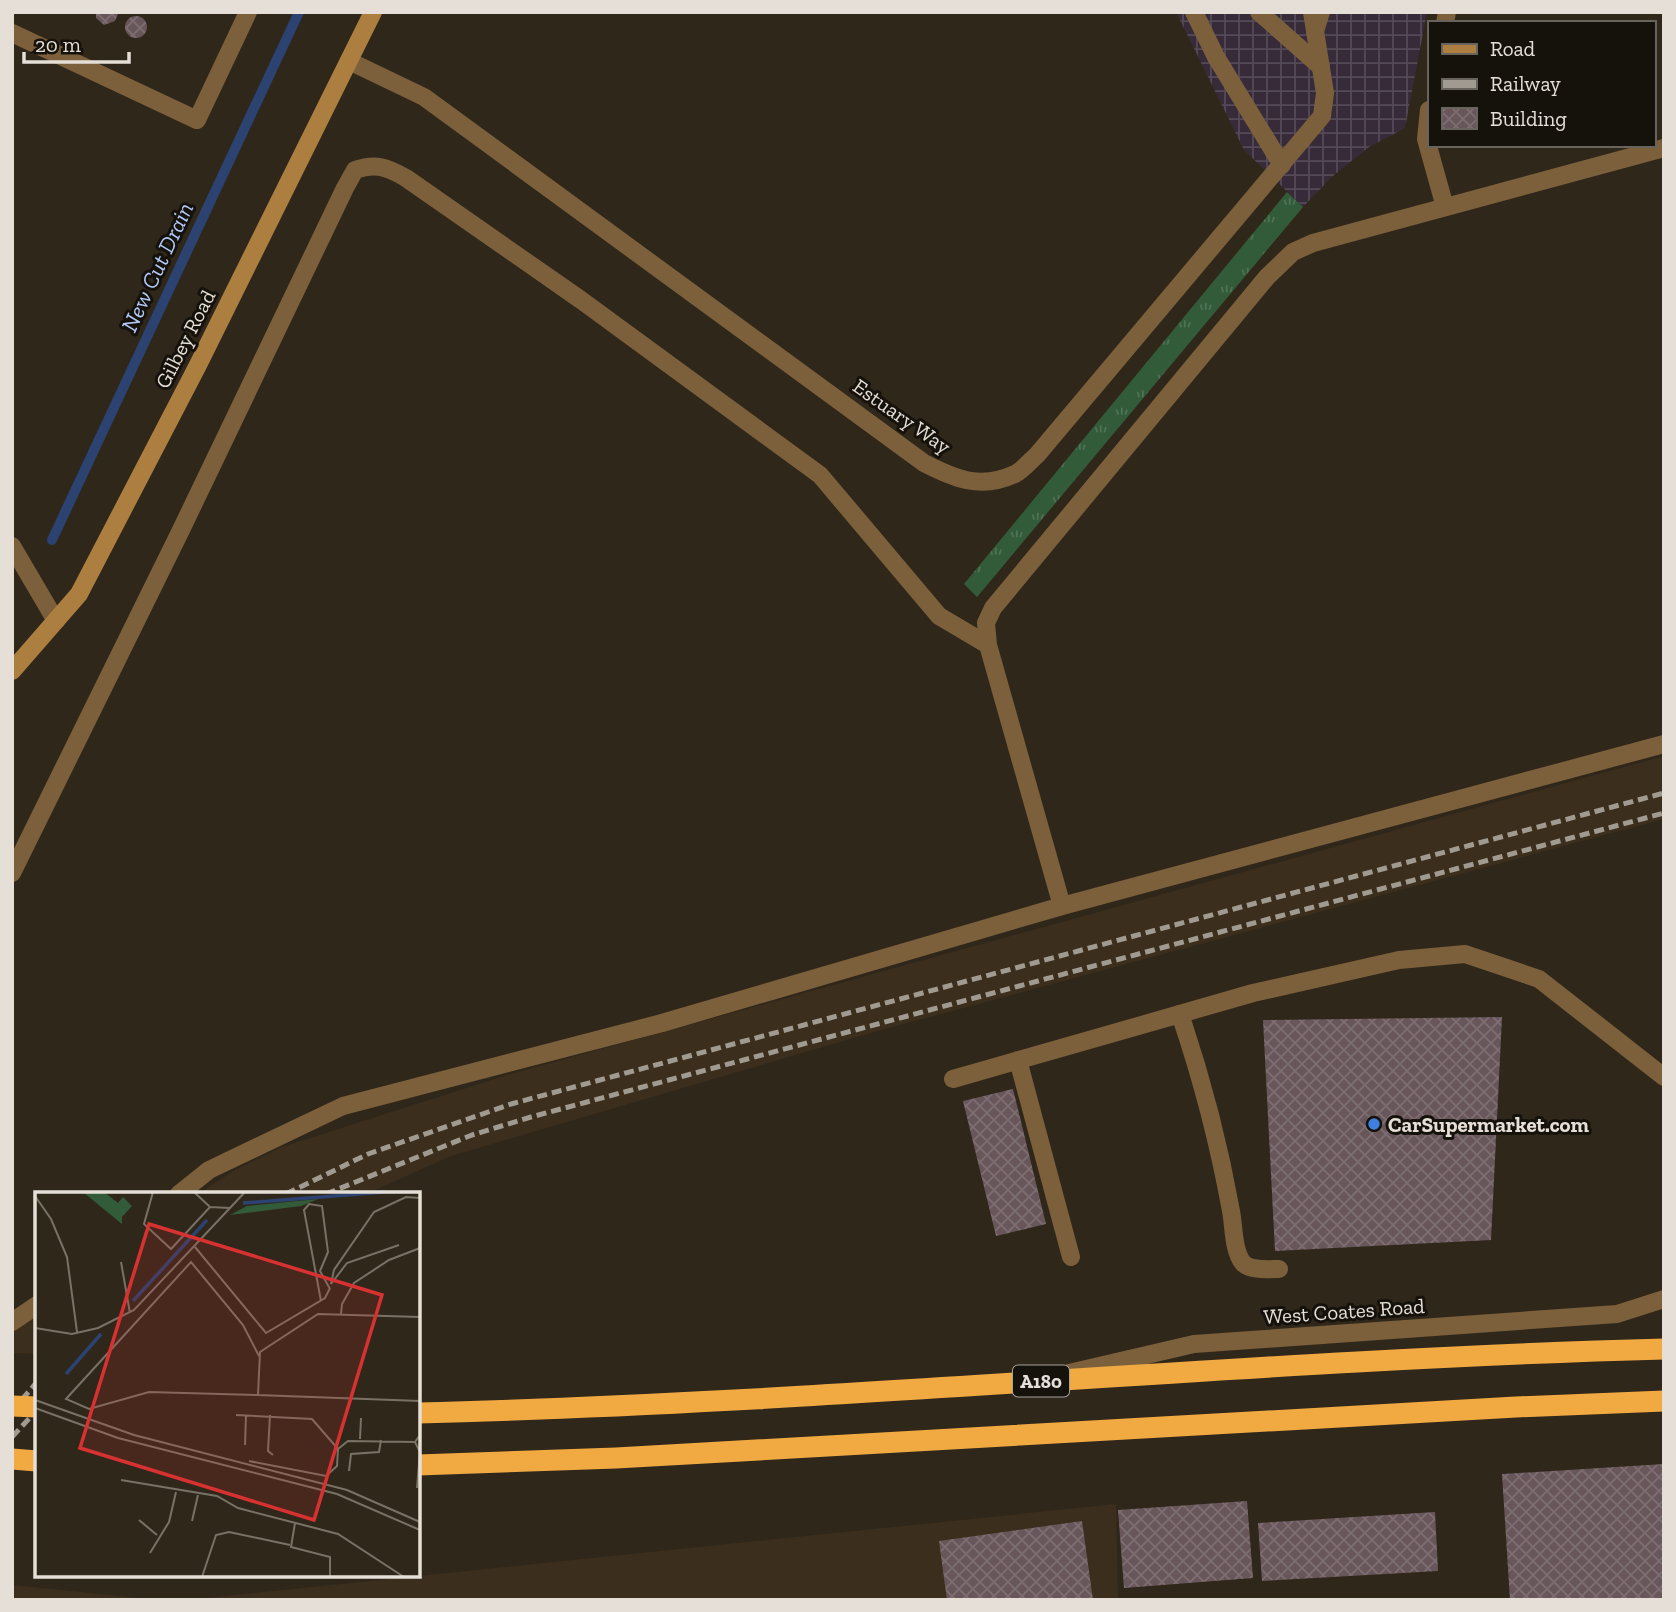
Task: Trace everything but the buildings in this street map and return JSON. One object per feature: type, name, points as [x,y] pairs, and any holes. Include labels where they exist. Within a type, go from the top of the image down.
[{"type":"highway","name":"A180","points":[[420,1413],[660,1404],[1396,1360],[1664,1349]]},
{"type":"highway","points":[[420,1465],[616,1458],[1489,1408],[1664,1401]]},
{"type":"highway","points":[[12,1406],[35,1407]]},
{"type":"highway","points":[[12,1460],[35,1461]]},
{"type":"street","points":[[12,33],[197,120],[248,12]]},
{"type":"street","name":"Gilbey Road","points":[[12,671],[79,594],[198,365],[373,12]]},
{"type":"street","points":[[1194,12],[1216,57],[1282,164]]},
{"type":"street","points":[[1259,12],[1321,67]]},
{"type":"street","name":"Estuary Way","points":[[349,61],[424,97],[924,463],[953,478],[986,482],[1017,473],[1037,455],[1322,116],[1325,93],[1312,12]]},
{"type":"street","points":[[1315,31],[1321,12]]},
{"type":"street","points":[[1428,120],[1428,146]]},
{"type":"street","points":[[1428,147],[1445,207]]},
{"type":"street","points":[[1062,906],[988,645],[986,623],[993,608],[1267,277],[1293,252],[1313,243],[1664,148]]},
{"type":"street","points":[[12,873],[345,188],[355,170],[370,165],[387,167],[424,191],[581,300],[820,475],[939,616],[988,645]]},
{"type":"street","points":[[12,546],[56,621]]},
{"type":"street","points":[[182,1192],[209,1170],[343,1105],[662,1023],[1062,906],[1664,744]]},
{"type":"street","points":[[953,1079],[1253,993],[1399,960],[1465,954],[1539,979],[1664,1077]]},
{"type":"street","points":[[1180,1014],[1200,1073],[1225,1176],[1242,1263],[1249,1267],[1279,1269]]},
{"type":"street","points":[[1018,1060],[1071,1257]]},
{"type":"street","name":"West Coates Road","points":[[1028,1382],[1194,1345],[1617,1314],[1664,1299]]},
{"type":"street","points":[[12,1322],[35,1306]]},
{"type":"shaded area","points":[[1176,12],[1427,12],[1405,128],[1369,147],[1334,175],[1303,207],[1244,150]]},
{"type":"shaded area","points":[[1664,756],[1664,819],[874,1032],[451,1156],[370,1192],[201,1192],[235,1170],[282,1147],[507,1075]]},
{"type":"shaded area","points":[[35,1314],[35,1354],[12,1353],[12,1331]]},
{"type":"shaded area","points":[[1116,1504],[1118,1600],[187,1600]]},
{"type":"shaded area","points":[[12,1585],[159,1600],[12,1600]]},
{"type":"green space","points":[[1287,192],[1303,207],[977,597],[964,584]]},
{"type":"waterway","name":"New Cut Drain","points":[[52,540],[299,12]]},
{"type":"railway","points":[[290,1192],[368,1154],[511,1104],[1664,793]]},
{"type":"railway","points":[[331,1192],[472,1135],[531,1117],[1664,813]]},
{"type":"railway","points":[[12,1411],[35,1384]]},
{"type":"railway","points":[[12,1437],[35,1412]]},
{"type":"place","name":"CarSupermarket.com","points":[[1374,1124]]}]
